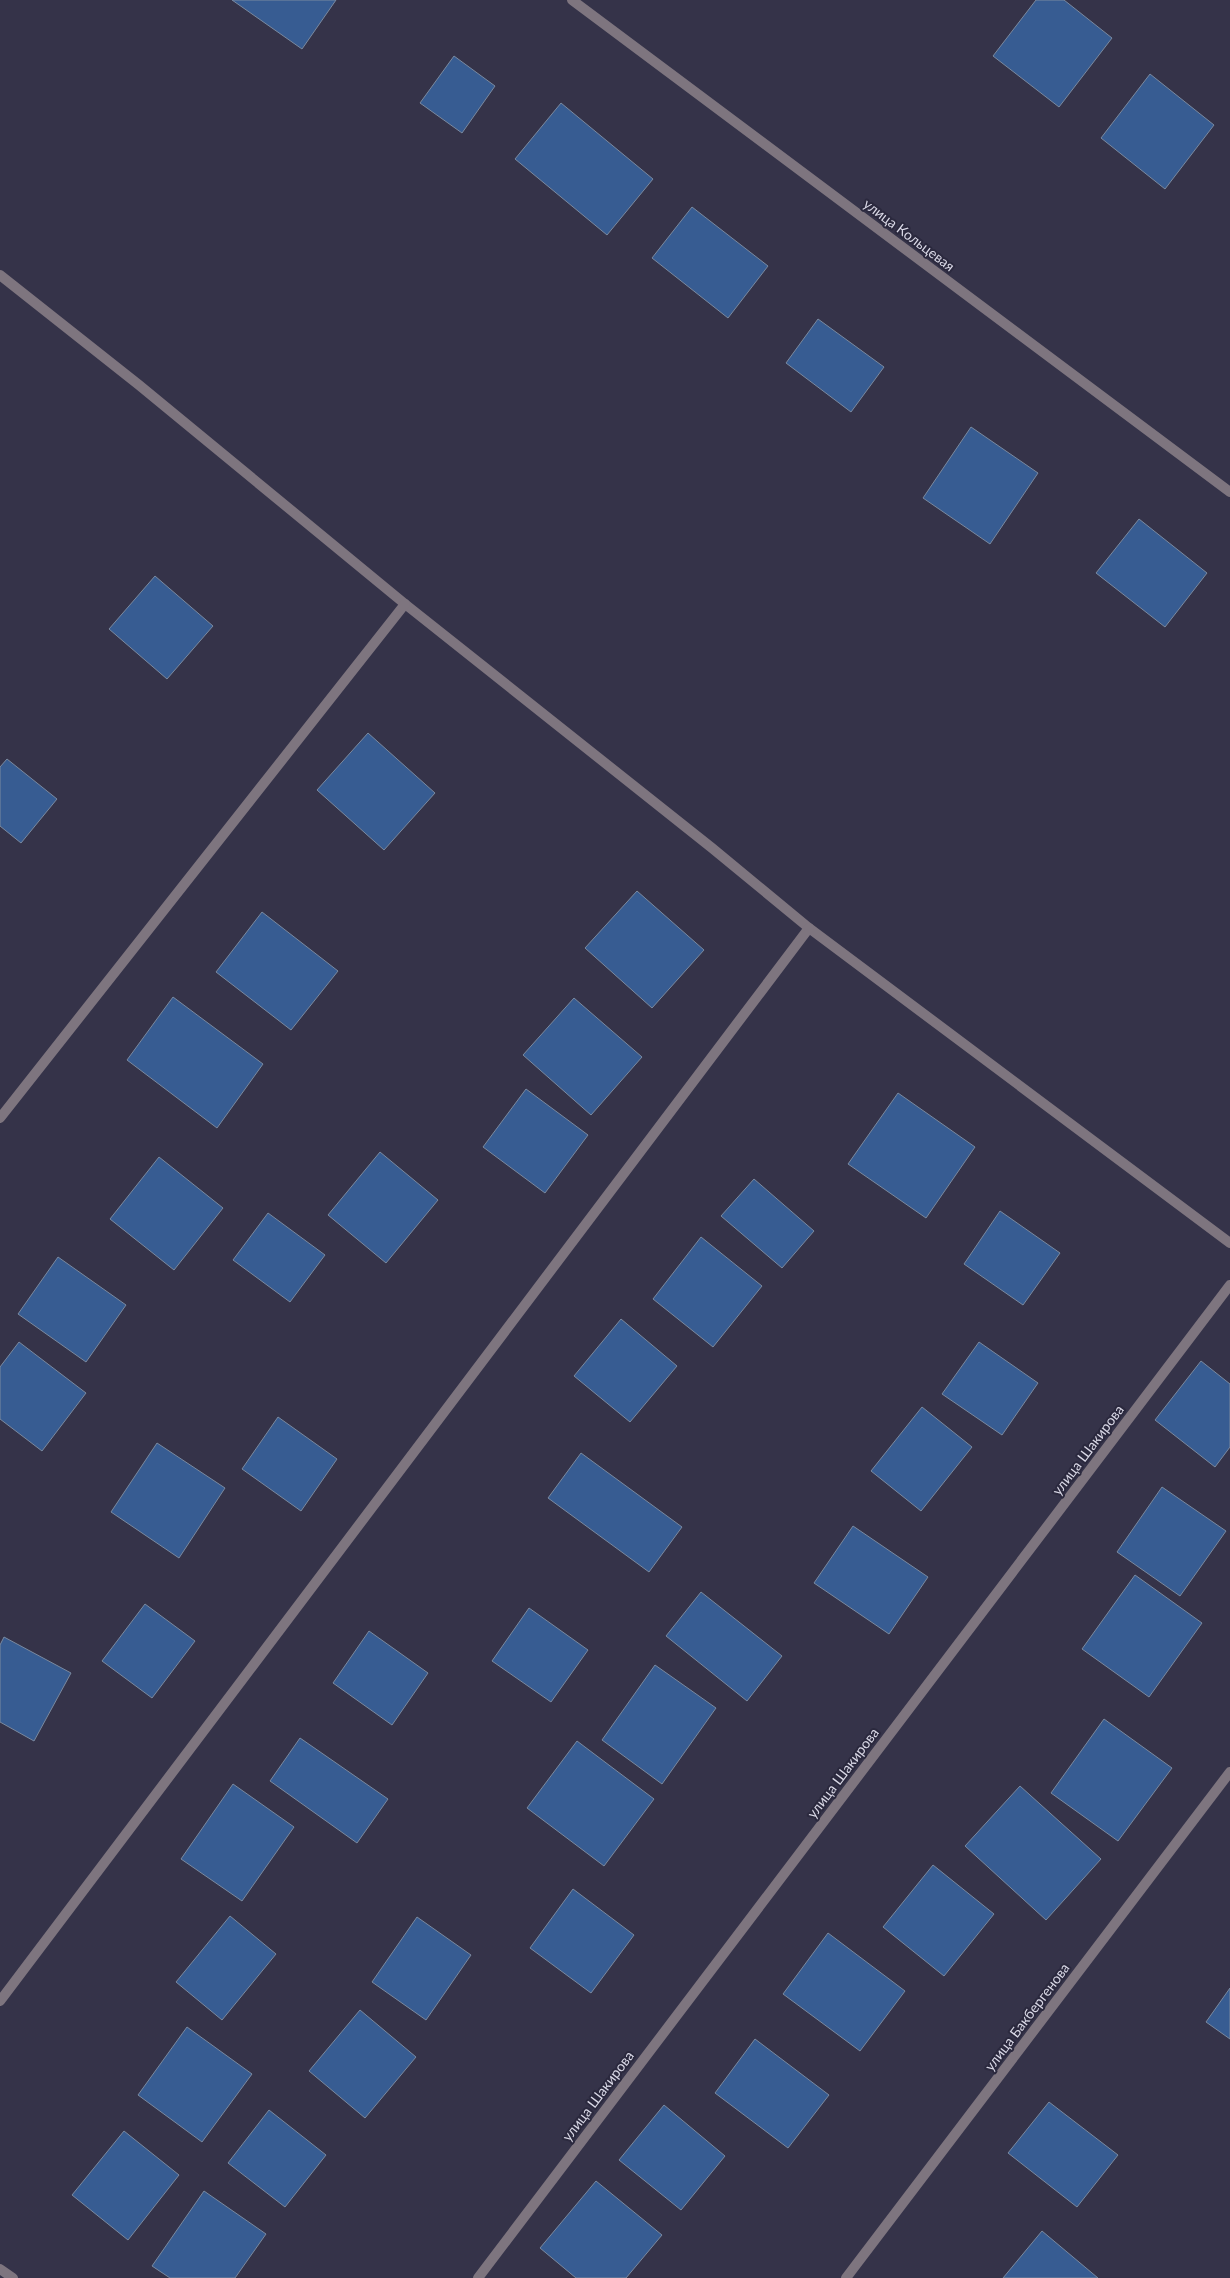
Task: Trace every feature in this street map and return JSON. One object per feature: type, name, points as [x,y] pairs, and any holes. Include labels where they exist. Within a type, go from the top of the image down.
[{"type":"street","name":"улица Кольцевая","points":[[572,0],[1230,492]]},
{"type":"street","points":[[0,274],[139,385],[405,604],[712,848],[808,928],[1230,1243]]},
{"type":"street","points":[[0,1118],[405,604]]},
{"type":"street","points":[[0,2001],[808,928]]},
{"type":"street","name":"улица Шакирова","points":[[478,2278],[1230,1285]]},
{"type":"street","name":"улица Бакбергенова","points":[[846,2278],[1230,1772]]},
{"type":"street","points":[[0,2269],[13,2278]]},
{"type":"building","points":[[232,0],[336,0],[302,49]]},
{"type":"building","points":[[1036,0],[1064,0],[1112,38],[1059,107],[993,56]]},
{"type":"building","points":[[454,56],[495,86],[462,133],[420,103]]},
{"type":"building","points":[[1150,74],[1214,125],[1165,189],[1101,138]]},
{"type":"building","points":[[561,103],[653,179],[607,235],[515,159]]},
{"type":"building","points":[[692,207],[768,266],[728,318],[652,258]]},
{"type":"building","points":[[818,319],[884,367],[851,412],[786,363]]},
{"type":"building","points":[[971,427],[1038,473],[990,544],[923,498]]},
{"type":"building","points":[[1139,519],[1207,573],[1165,627],[1096,573]]},
{"type":"building","points":[[155,576],[213,626],[167,679],[109,629]]},
{"type":"building","points":[[368,733],[435,793],[384,850],[317,790]]},
{"type":"building","points":[[7,759],[57,799],[21,843],[0,826],[0,767]]},
{"type":"building","points":[[637,891],[704,950],[652,1008],[585,948]]},
{"type":"building","points":[[262,912],[338,971],[291,1030],[216,972]]},
{"type":"building","points":[[173,997],[263,1064],[217,1128],[127,1060]]},
{"type":"building","points":[[574,998],[642,1057],[591,1115],[523,1055]]},
{"type":"building","points":[[526,1089],[588,1135],[545,1193],[483,1147]]},
{"type":"building","points":[[898,1093],[975,1147],[926,1218],[848,1164]]},
{"type":"building","points":[[380,1152],[438,1200],[386,1263],[328,1215]]},
{"type":"building","points":[[159,1157],[223,1208],[174,1270],[110,1219]]},
{"type":"building","points":[[754,1179],[814,1231],[782,1268],[721,1216]]},
{"type":"building","points":[[1000,1211],[1060,1253],[1023,1305],[964,1264]]},
{"type":"building","points":[[268,1213],[325,1255],[290,1302],[233,1260]]},
{"type":"building","points":[[701,1237],[762,1286],[713,1347],[653,1299]]},
{"type":"building","points":[[58,1257],[126,1305],[86,1362],[18,1314]]},
{"type":"building","points":[[621,1319],[677,1366],[630,1422],[574,1376]]},
{"type":"building","points":[[19,1342],[86,1393],[42,1451],[0,1419],[0,1367]]},
{"type":"building","points":[[979,1342],[1038,1383],[1002,1435],[942,1394]]},
{"type":"building","points":[[1201,1361],[1230,1384],[1230,1447],[1215,1467],[1155,1420]]},
{"type":"building","points":[[922,1407],[972,1447],[921,1511],[871,1471]]},
{"type":"building","points":[[278,1417],[337,1459],[301,1511],[242,1469]]},
{"type":"building","points":[[157,1443],[225,1488],[179,1558],[111,1512]]},
{"type":"building","points":[[581,1453],[682,1527],[649,1572],[548,1498]]},
{"type":"building","points":[[1162,1487],[1226,1531],[1180,1596],[1117,1552]]},
{"type":"building","points":[[853,1526],[928,1577],[889,1634],[814,1583]]},
{"type":"building","points":[[1135,1575],[1202,1623],[1149,1697],[1082,1649]]},
{"type":"building","points":[[701,1592],[782,1656],[747,1701],[666,1636]]},
{"type":"building","points":[[145,1604],[195,1641],[152,1698],[102,1661]]},
{"type":"building","points":[[529,1608],[588,1650],[551,1702],[492,1661]]},
{"type":"building","points":[[369,1631],[428,1673],[392,1725],[333,1683]]},
{"type":"building","points":[[4,1637],[71,1673],[34,1741],[0,1722],[0,1645]]},
{"type":"building","points":[[655,1665],[716,1708],[662,1784],[602,1740]]},
{"type":"building","points":[[1104,1719],[1172,1768],[1118,1841],[1051,1793]]},
{"type":"building","points":[[300,1738],[388,1799],[357,1843],[270,1781]]},
{"type":"building","points":[[577,1741],[654,1799],[604,1866],[527,1808]]},
{"type":"building","points":[[233,1784],[294,1827],[242,1901],[181,1859]]},
{"type":"building","points":[[1020,1786],[1101,1859],[1046,1920],[965,1846]]},
{"type":"building","points":[[933,1865],[994,1914],[944,1976],[883,1927]]},
{"type":"building","points":[[573,1889],[634,1935],[591,1993],[530,1948]]},
{"type":"building","points":[[230,1916],[276,1954],[222,2020],[176,1982]]},
{"type":"building","points":[[417,1917],[471,1955],[426,2020],[372,1982]]},
{"type":"building","points":[[828,1933],[905,1991],[860,2051],[783,1994]]},
{"type":"building","points":[[1230,1988],[1230,2039],[1206,2022]]},
{"type":"building","points":[[360,2010],[416,2057],[365,2118],[309,2071]]},
{"type":"building","points":[[187,2027],[252,2074],[202,2142],[138,2095]]},
{"type":"building","points":[[755,2039],[829,2095],[788,2148],[715,2093]]},
{"type":"building","points":[[1049,2102],[1118,2155],[1077,2207],[1008,2153]]},
{"type":"building","points":[[664,2105],[725,2156],[681,2210],[619,2160]]},
{"type":"building","points":[[269,2110],[326,2155],[285,2207],[228,2163]]},
{"type":"building","points":[[124,2131],[179,2175],[128,2240],[72,2195]]},
{"type":"building","points":[[596,2181],[662,2235],[626,2278],[576,2278],[540,2248]]},
{"type":"building","points":[[204,2191],[266,2234],[235,2278],[170,2278],[152,2266]]},
{"type":"building","points":[[1042,2231],[1098,2278],[1003,2278]]}]
